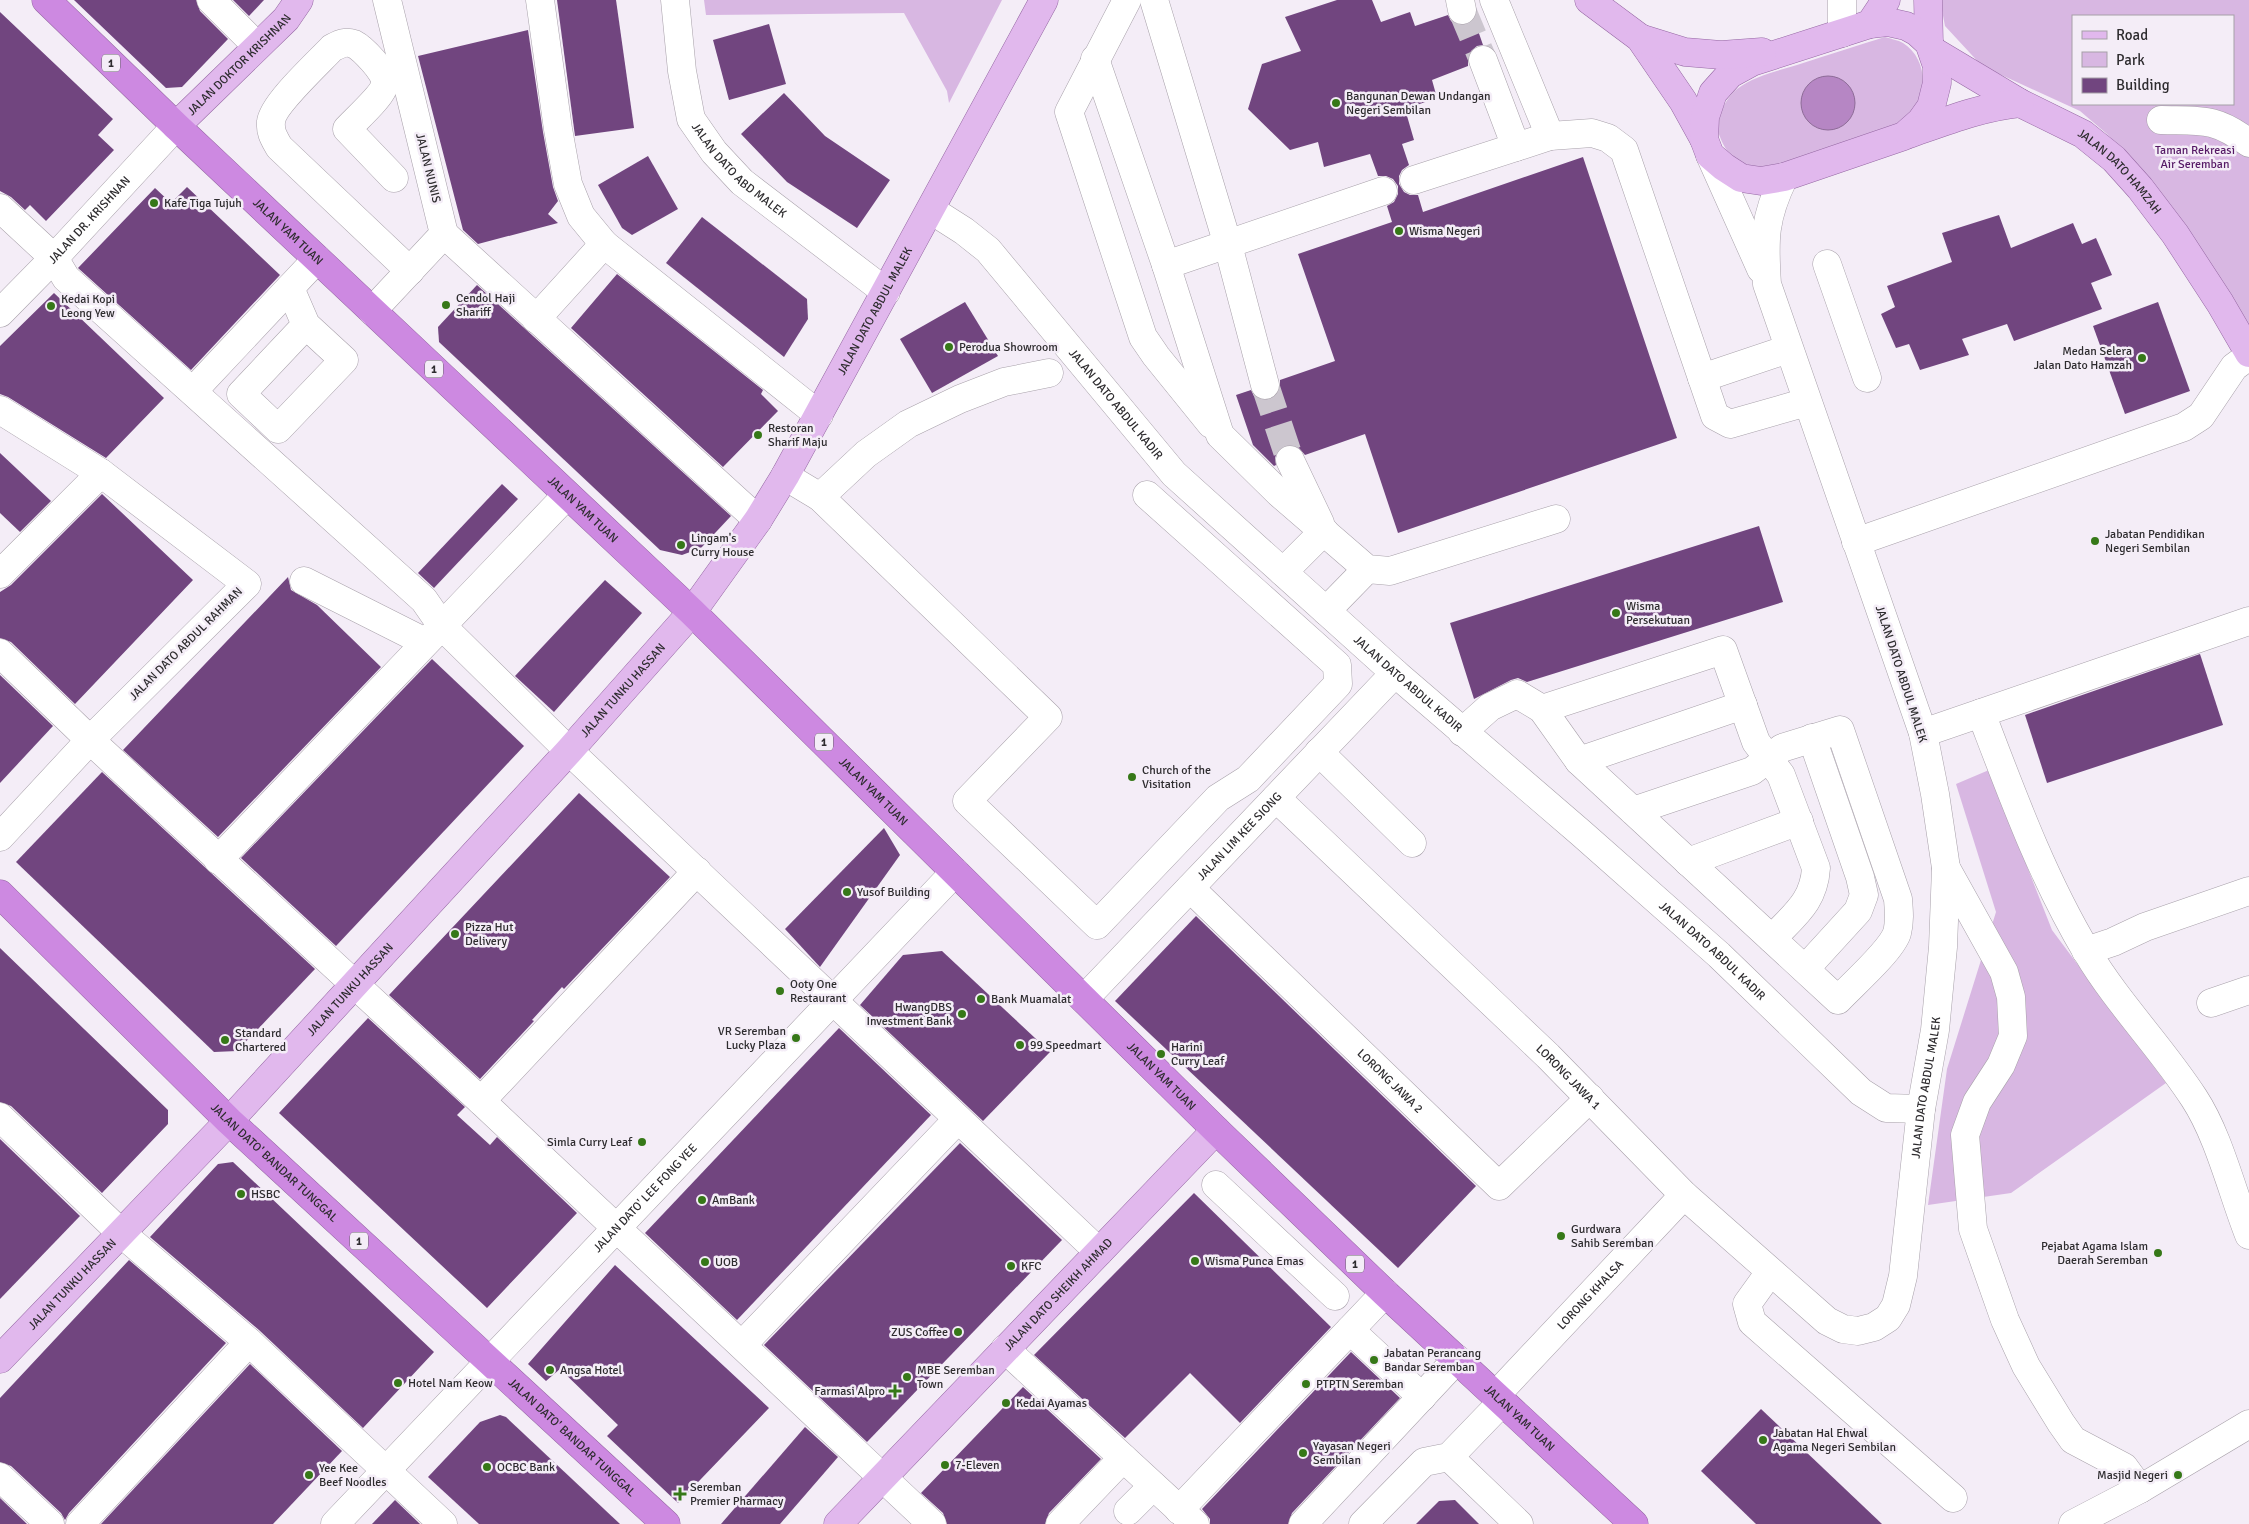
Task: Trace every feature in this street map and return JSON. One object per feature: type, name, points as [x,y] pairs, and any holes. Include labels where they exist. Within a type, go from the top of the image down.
[{"type":"highway","name":"JALAN YAM TUAN","points":[[46,0],[176,126],[692,612],[1216,1130],[1338,1248],[1634,1524]]},
{"type":"highway","name":"JALAN DATO' BANDAR TUNGGAL","points":[[0,894],[229,1121],[666,1524]]},
{"type":"main road","name":"JALAN DOKTOR KRISHNAN","points":[[176,126],[286,19],[299,0]]},
{"type":"main road","name":"JALAN DATO ABDUL MALEK","points":[[692,612],[758,520],[786,476],[1044,0]]},
{"type":"main road","points":[[1589,0],[1640,38],[1679,94],[1707,147],[1724,167],[1741,178],[1760,181],[1784,177],[1974,111],[1996,105],[2020,103]]},
{"type":"main road","points":[[1870,24],[1886,0]]},
{"type":"main road","points":[[1904,136],[1921,121],[1931,107],[1937,83],[1937,66],[1931,47],[1928,0]]},
{"type":"main road","name":"JALAN DATO HAMZAH","points":[[1788,50],[1870,24],[1888,22],[1906,26],[1917,32],[1931,47],[2020,103],[2083,134],[2109,154],[2128,173],[2175,234],[2220,303],[2249,353]]},
{"type":"main road","points":[[1640,38],[1685,52],[1721,55],[1788,50]]},
{"type":"main road","points":[[1707,147],[1705,117],[1713,93],[1730,74],[1752,62],[1788,50]]},
{"type":"main road","name":"JALAN TUNKU HASSAN","points":[[0,1359],[229,1121],[354,983],[570,751],[692,612]]},
{"type":"main road","name":"JALAN DATO SHEIKH AHMAD","points":[[838,1524],[1216,1130]]},
{"type":"street","points":[[211,0],[257,46]]},
{"type":"street","name":"JALAN NUNIS","points":[[387,0],[444,234]]},
{"type":"street","points":[[540,0],[558,129],[568,184],[581,216],[604,244],[819,415]]},
{"type":"street","name":"JALAN DATO ABD MALEK","points":[[675,0],[682,71],[691,119],[714,152],[742,182],[886,292]]},
{"type":"street","points":[[1127,0],[1069,112],[1143,337],[1156,356],[1220,435],[1258,475],[1367,569],[1390,571],[1556,520]]},
{"type":"street","points":[[1154,0],[1228,245],[1265,385]]},
{"type":"street","points":[[1494,0],[1550,136]]},
{"type":"street","points":[[1842,0],[1842,33]]},
{"type":"street","points":[[394,178],[346,129],[382,91],[386,82],[383,73],[355,45],[343,43],[332,48],[278,106],[271,120],[272,134],[279,146],[410,271]]},
{"type":"street","points":[[1096,59],[1166,265],[1220,435]]},
{"type":"street","points":[[1483,60],[1516,147]]},
{"type":"street","points":[[2161,120],[2208,121],[2231,129],[2249,143]]},
{"type":"street","name":"JALAN DR. KRISHNAN","points":[[0,313],[54,258],[176,126]]},
{"type":"street","points":[[1414,180],[1550,136],[1592,133],[1608,138],[1624,150],[1715,416],[1730,424],[1807,402]]},
{"type":"street","points":[[1707,147],[1767,284]]},
{"type":"street","name":"JALAN DATO ABDUL MALEK","points":[[1784,177],[1772,202],[1764,241],[1767,284],[1923,733],[1946,868],[1943,946],[1935,1030],[1921,1109],[1903,1276],[1896,1305],[1888,1318],[1874,1327]]},
{"type":"street","points":[[1166,265],[1383,191]]},
{"type":"street","points":[[0,208],[54,258],[66,278],[424,600],[434,634]]},
{"type":"street","name":"JALAN DATO ABDUL KADIR","points":[[931,210],[964,231],[988,250],[1174,474],[1395,673],[1719,955],[1861,1092],[1886,1108],[1921,1109]]},
{"type":"street","points":[[372,311],[444,234],[758,520]]},
{"type":"street","points":[[536,319],[604,244]]},
{"type":"street","points":[[193,391],[317,259]]},
{"type":"street","points":[[1828,264],[1867,378]]},
{"type":"street","points":[[290,288],[306,324]]},
{"type":"street","points":[[1702,378],[1788,349]]},
{"type":"street","points":[[1856,542],[2184,428],[2202,416],[2234,367],[2249,356]]},
{"type":"street","points":[[820,498],[866,454],[908,424],[960,399],[1004,382],[1049,373]]},
{"type":"street","name":"JALAN DATO ABDUL RAHMAN","points":[[0,410],[101,473],[247,584],[90,740],[0,837]]},
{"type":"street","points":[[1290,460],[1324,531]]},
{"type":"street","points":[[0,574],[101,473]]},
{"type":"street","points":[[786,476],[820,498],[1048,717],[967,801],[1097,925],[1218,798],[1248,779],[1338,684],[1337,665],[1147,495]]},
{"type":"street","points":[[218,860],[567,494]]},
{"type":"street","points":[[1283,572],[1324,531]]},
{"type":"street","points":[[1326,611],[1367,569]]},
{"type":"street","points":[[304,580],[434,634],[570,751],[1099,1252]]},
{"type":"street","points":[[1923,733],[2249,620]]},
{"type":"street","points":[[1542,709],[1723,650],[1756,742],[1781,775],[1816,868],[1815,884],[1809,899],[1772,939]]},
{"type":"street","points":[[0,654],[218,860],[481,1101],[932,1524]]},
{"type":"street","name":"JALAN LIM KEE SIONG","points":[[1084,999],[1395,673]]},
{"type":"street","points":[[1462,732],[1490,707],[1517,694],[1542,709],[1580,761],[1838,1000],[1896,936],[1900,919],[1898,899],[1840,730],[1782,748],[1752,771],[1634,811]]},
{"type":"street","points":[[1580,761],[1743,705]]},
{"type":"street","points":[[1981,713],[2026,830],[2051,886],[2086,951],[2111,990],[2196,1100],[2215,1140],[2249,1235]]},
{"type":"street","points":[[1805,969],[1858,910],[1864,895],[1860,877],[1812,738]]},
{"type":"street","points":[[1320,752],[1412,843]]},
{"type":"street","name":"LORONG JAWA 1","points":[[1269,757],[1284,789],[1684,1195],[1827,1321],[1843,1329],[1858,1331],[1874,1327]]},
{"type":"street","points":[[1688,862],[1799,821]]},
{"type":"street","points":[[1946,868],[2004,972],[2011,997],[2013,1036],[2001,1065],[1977,1102],[1965,1134],[1973,1229],[2005,1320],[2026,1366],[2061,1423],[2073,1440],[2124,1467],[2140,1489]]},
{"type":"street","points":[[1150,869],[1185,893]]},
{"type":"street","points":[[481,1101],[697,871]]},
{"type":"street","name":"JALAN DATO' LEE FONG YEE","points":[[335,1524],[955,872]]},
{"type":"street","points":[[2086,951],[2113,942],[2146,927],[2249,891]]},
{"type":"street","name":"LORONG JAWA 2","points":[[1185,893],[1499,1186],[1590,1098]]},
{"type":"street","points":[[2211,1003],[2249,990]]},
{"type":"street","points":[[0,1117],[121,1233],[249,1342],[443,1524]]},
{"type":"street","points":[[742,1345],[958,1119]]},
{"type":"street","points":[[1216,1185],[1335,1296]]},
{"type":"street","name":"LORONG KHALSA","points":[[1448,1457],[1684,1195]]},
{"type":"street","points":[[1312,1274],[1338,1248]]},
{"type":"street","points":[[1770,1272],[1747,1304],[1752,1322],[1953,1498]]},
{"type":"street","points":[[1006,1350],[1187,1517],[1385,1292]]},
{"type":"street","points":[[1350,1330],[1422,1397]]},
{"type":"street","points":[[80,1524],[249,1342]]},
{"type":"street","points":[[1303,1524],[1457,1359]]},
{"type":"street","points":[[2073,1524],[2140,1489],[2249,1424]]},
{"type":"street","points":[[1363,1524],[1424,1462],[1448,1457],[1519,1524]]},
{"type":"street","points":[[1060,1524],[1123,1458]]},
{"type":"street","points":[[0,1476],[50,1524]]},
{"type":"street","points":[[1128,1511],[1153,1486]]},
{"type":"green space","points":[[704,0],[1002,0],[949,103],[947,91],[904,13],[706,15]]},
{"type":"green space","name":"Taman Rekreasi Air Seremban","points":[[1940,0],[2249,0],[2249,333],[2135,165],[2107,134],[2080,111],[1982,66],[1945,26]]},
{"type":"green space","points":[[1885,37],[1901,42],[1910,49],[1916,55],[1922,72],[1922,89],[1917,106],[1899,124],[1892,129],[1763,170],[1748,166],[1731,156],[1720,137],[1718,124],[1721,111],[1728,98],[1737,89],[1766,74]]},
{"type":"green space","points":[[1989,770],[2052,930],[2166,1083],[2011,1193],[1928,1205],[1947,1069],[1996,912],[1956,784]]},
{"type":"shaded area","points":[[1828,76],[1838,78],[1847,84],[1853,93],[1855,103],[1853,113],[1847,122],[1838,128],[1828,130],[1818,128],[1809,122],[1803,113],[1801,103],[1803,93],[1809,84],[1818,78]]},
{"type":"building","points":[[74,0],[196,0],[200,11],[228,39],[182,87],[166,88]]},
{"type":"building","points":[[233,0],[264,0],[249,16]]},
{"type":"building","points":[[557,0],[616,0],[634,128],[575,136]]},
{"type":"building","points":[[1337,0],[1372,0],[1381,22],[1410,12],[1415,26],[1448,15],[1451,21],[1457,25],[1466,25],[1474,19],[1483,45],[1477,46],[1471,51],[1468,58],[1468,66],[1432,80],[1437,98],[1405,109],[1414,140],[1402,144],[1409,165],[1402,170],[1399,176],[1399,184],[1404,192],[1410,195],[1418,195],[1423,212],[1583,157],[1677,438],[1398,533],[1365,434],[1305,455],[1298,447],[1292,445],[1284,446],[1277,452],[1275,458],[1276,465],[1274,466],[1253,445],[1236,395],[1251,390],[1254,396],[1260,400],[1269,400],[1276,396],[1280,390],[1280,380],[1335,361],[1298,254],[1392,222],[1387,206],[1394,202],[1398,194],[1398,186],[1393,179],[1386,176],[1378,176],[1370,154],[1324,167],[1318,142],[1290,150],[1248,109],[1262,64],[1301,51],[1285,17]]},
{"type":"building","points":[[0,12],[113,119],[98,135],[114,150],[46,221],[30,205],[25,210],[11,197],[0,191]]},
{"type":"building","points":[[769,24],[786,84],[729,100],[713,40]]},
{"type":"building","points":[[528,30],[543,132],[553,187],[558,201],[548,214],[558,223],[478,244],[463,230],[418,56]]},
{"type":"building","points":[[784,93],[825,136],[890,180],[857,228],[787,182],[741,134]]},
{"type":"building","points":[[648,156],[678,209],[632,235],[622,228],[598,185]]},
{"type":"building","points":[[187,187],[280,275],[191,370],[78,268],[155,188],[171,203]]},
{"type":"building","points":[[1999,215],[2011,248],[2073,223],[2082,244],[2096,238],[2112,275],[2091,283],[2102,309],[2014,341],[2007,324],[1962,339],[1969,355],[1920,370],[1909,344],[1896,348],[1881,314],[1895,307],[1887,286],[1952,262],[1942,233]]},
{"type":"building","points":[[702,217],[807,299],[808,319],[784,357],[666,263]]},
{"type":"building","points":[[617,274],[763,390],[761,394],[778,411],[723,467],[571,328]]},
{"type":"building","points":[[477,285],[731,516],[701,548],[682,555],[660,550],[439,342],[438,327]]},
{"type":"building","points":[[54,293],[164,398],[106,458],[8,397],[0,394],[0,346]]},
{"type":"building","name":"Perodua Showroom","points":[[965,302],[998,356],[932,393],[900,339]]},
{"type":"building","name":"Medan Selera Jalan Dato Hamzah","points":[[2158,302],[2190,391],[2125,414],[2093,326]]},
{"type":"building","points":[[0,453],[51,501],[20,532],[0,513]]},
{"type":"building","points":[[502,484],[518,499],[434,588],[418,573]]},
{"type":"building","points":[[102,494],[193,580],[75,704],[11,642],[0,638],[0,592],[11,585]]},
{"type":"building","name":"Wisma Persekutuan","points":[[1759,526],[1783,602],[1527,682],[1518,678],[1511,680],[1474,699],[1450,623]]},
{"type":"building","points":[[288,577],[291,590],[317,605],[381,667],[218,837],[123,750]]},
{"type":"building","points":[[605,580],[642,613],[554,712],[515,676]]},
{"type":"building","points":[[2200,654],[2223,725],[2047,783],[2025,715]]},
{"type":"building","points":[[432,659],[524,746],[336,946],[241,858]]},
{"type":"building","points":[[0,675],[53,726],[0,783]]},
{"type":"building","points":[[102,772],[315,969],[237,1051],[214,1052],[16,862]]},
{"type":"building","points":[[579,793],[670,877],[564,989],[562,987],[532,1020],[534,1021],[480,1079],[389,995]]},
{"type":"building","name":"Yusof Building","points":[[884,828],[900,855],[820,967],[785,929]]},
{"type":"building","points":[[1196,916],[1476,1186],[1398,1268],[1115,1001]]},
{"type":"building","points":[[0,948],[168,1110],[168,1124],[102,1193],[11,1106],[0,1102]]},
{"type":"building","points":[[942,951],[1050,1052],[983,1121],[860,1005],[903,955]]},
{"type":"building","points":[[368,1018],[465,1107],[457,1115],[490,1145],[497,1137],[577,1213],[487,1308],[279,1113]]},
{"type":"building","points":[[839,1028],[931,1115],[737,1320],[645,1233]]},
{"type":"building","points":[[0,1139],[80,1216],[0,1299]]},
{"type":"building","points":[[960,1143],[1062,1240],[867,1442],[764,1345]]},
{"type":"building","points":[[233,1162],[434,1352],[363,1428],[259,1330],[150,1237],[218,1164]]},
{"type":"building","name":"Wisma Punca Emas","points":[[1194,1193],[1331,1327],[1240,1423],[1190,1373],[1125,1438],[1034,1355]]},
{"type":"building","points":[[129,1260],[226,1343],[69,1513],[65,1520],[61,1513],[11,1466],[0,1462],[0,1398]]},
{"type":"building","points":[[615,1265],[769,1408],[678,1503],[607,1436],[618,1425],[560,1369],[546,1381],[528,1364]]},
{"type":"building","name":"Yayasan Negeri Sembilan","points":[[1351,1352],[1400,1398],[1292,1513],[1288,1524],[1210,1524],[1210,1519],[1202,1509]]},
{"type":"building","points":[[250,1364],[342,1451],[273,1524],[101,1524]]},
{"type":"building","points":[[1023,1387],[1101,1459],[1049,1513],[1045,1524],[947,1524],[943,1513],[921,1493]]},
{"type":"building","name":"Jabatan Hal Ehwal Agama Negeri Sembilan","points":[[1761,1409],[1882,1524],[1756,1524],[1701,1471]]},
{"type":"building","name":"OCBC Bank","points":[[500,1415],[506,1417],[620,1524],[479,1524],[428,1477],[480,1422]]},
{"type":"building","points":[[805,1427],[838,1457],[780,1524],[721,1524]]},
{"type":"building","points":[[0,1498],[27,1524],[0,1524]]},
{"type":"building","points":[[395,1500],[420,1524],[372,1524]]},
{"type":"building","points":[[1455,1500],[1479,1524],[1416,1524],[1439,1501]]},
{"type":"tunnel","points":[[1462,10],[1483,60]]},
{"type":"tunnel","points":[[1265,385],[1290,460]]},
{"type":"place","name":"Bangunan Dewan Undangan Negeri Sembilan","points":[[1336,103]]},
{"type":"place","name":"Kafe Tiga Tujuh","points":[[154,203]]},
{"type":"place","name":"Wisma Negeri","points":[[1399,231]]},
{"type":"place","name":"Cendol Haji Shariff","points":[[446,305]]},
{"type":"place","name":"Kedai Kopi Leong Yew","points":[[51,306]]},
{"type":"place","name":"Perodua Showroom","points":[[949,347]]},
{"type":"place","name":"Medan Selera Jalan Dato Hamzah","points":[[2142,358]]},
{"type":"place","name":"Restoran Sharif Maju","points":[[758,435]]},
{"type":"place","name":"Jabatan Pendidikan Negeri Sembilan","points":[[2095,541]]},
{"type":"place","name":"Lingam's Curry House","points":[[681,545]]},
{"type":"place","name":"Wisma Persekutuan","points":[[1616,613]]},
{"type":"place","name":"Church of the Visitation","points":[[1132,777]]},
{"type":"place","name":"Yusof Building","points":[[847,892]]},
{"type":"place","name":"Pizza Hut Delivery","points":[[455,934]]},
{"type":"place","name":"Ooty One Restaurant","points":[[780,991]]},
{"type":"place","name":"Bank Muamalat","points":[[981,999]]},
{"type":"place","name":"HwangDBS Investment Bank","points":[[962,1014]]},
{"type":"place","name":"VR Seremban Lucky Plaza","points":[[796,1038]]},
{"type":"place","name":"Standard Chartered","points":[[225,1040]]},
{"type":"place","name":"99 Speedmart","points":[[1020,1045]]},
{"type":"place","name":"Harini Curry Leaf","points":[[1161,1054]]},
{"type":"place","name":"Simla Curry Leaf","points":[[642,1142]]},
{"type":"place","name":"HSBC","points":[[241,1194]]},
{"type":"place","name":"AmBank","points":[[702,1200]]},
{"type":"place","name":"Gurdwara Sahib Seremban","points":[[1561,1236]]},
{"type":"place","name":"Pejabat Agama Islam Daerah Seremban","points":[[2158,1253]]},
{"type":"place","name":"Wisma Punca Emas","points":[[1195,1261]]},
{"type":"place","name":"UOB","points":[[705,1262]]},
{"type":"place","name":"KFC","points":[[1011,1266]]},
{"type":"place","name":"ZUS Coffee","points":[[958,1332]]},
{"type":"place","name":"Jabatan Perancang Bandar Seremban","points":[[1374,1360]]},
{"type":"place","name":"Angsa Hotel","points":[[550,1370]]},
{"type":"place","name":"MBE Seremban Town","points":[[907,1377]]},
{"type":"place","name":"Hotel Nam Keow","points":[[398,1383]]},
{"type":"place","name":"PTPTN Seremban","points":[[1306,1384]]},
{"type":"place","name":"Farmasi Alpro","points":[[895,1391]]},
{"type":"place","name":"Kedai Ayamas","points":[[1006,1403]]},
{"type":"place","name":"Jabatan Hal Ehwal Agama Negeri Sembilan","points":[[1763,1440]]},
{"type":"place","name":"Yayasan Negeri Sembilan","points":[[1303,1453]]},
{"type":"place","name":"7-Eleven","points":[[945,1465]]},
{"type":"place","name":"OCBC Bank","points":[[487,1467]]},
{"type":"place","name":"Yee Kee Beef Noodles","points":[[309,1475]]},
{"type":"place","name":"Masjid Negeri","points":[[2178,1475]]},
{"type":"place","name":"Seremban Premier Pharmacy","points":[[680,1494]]}]
